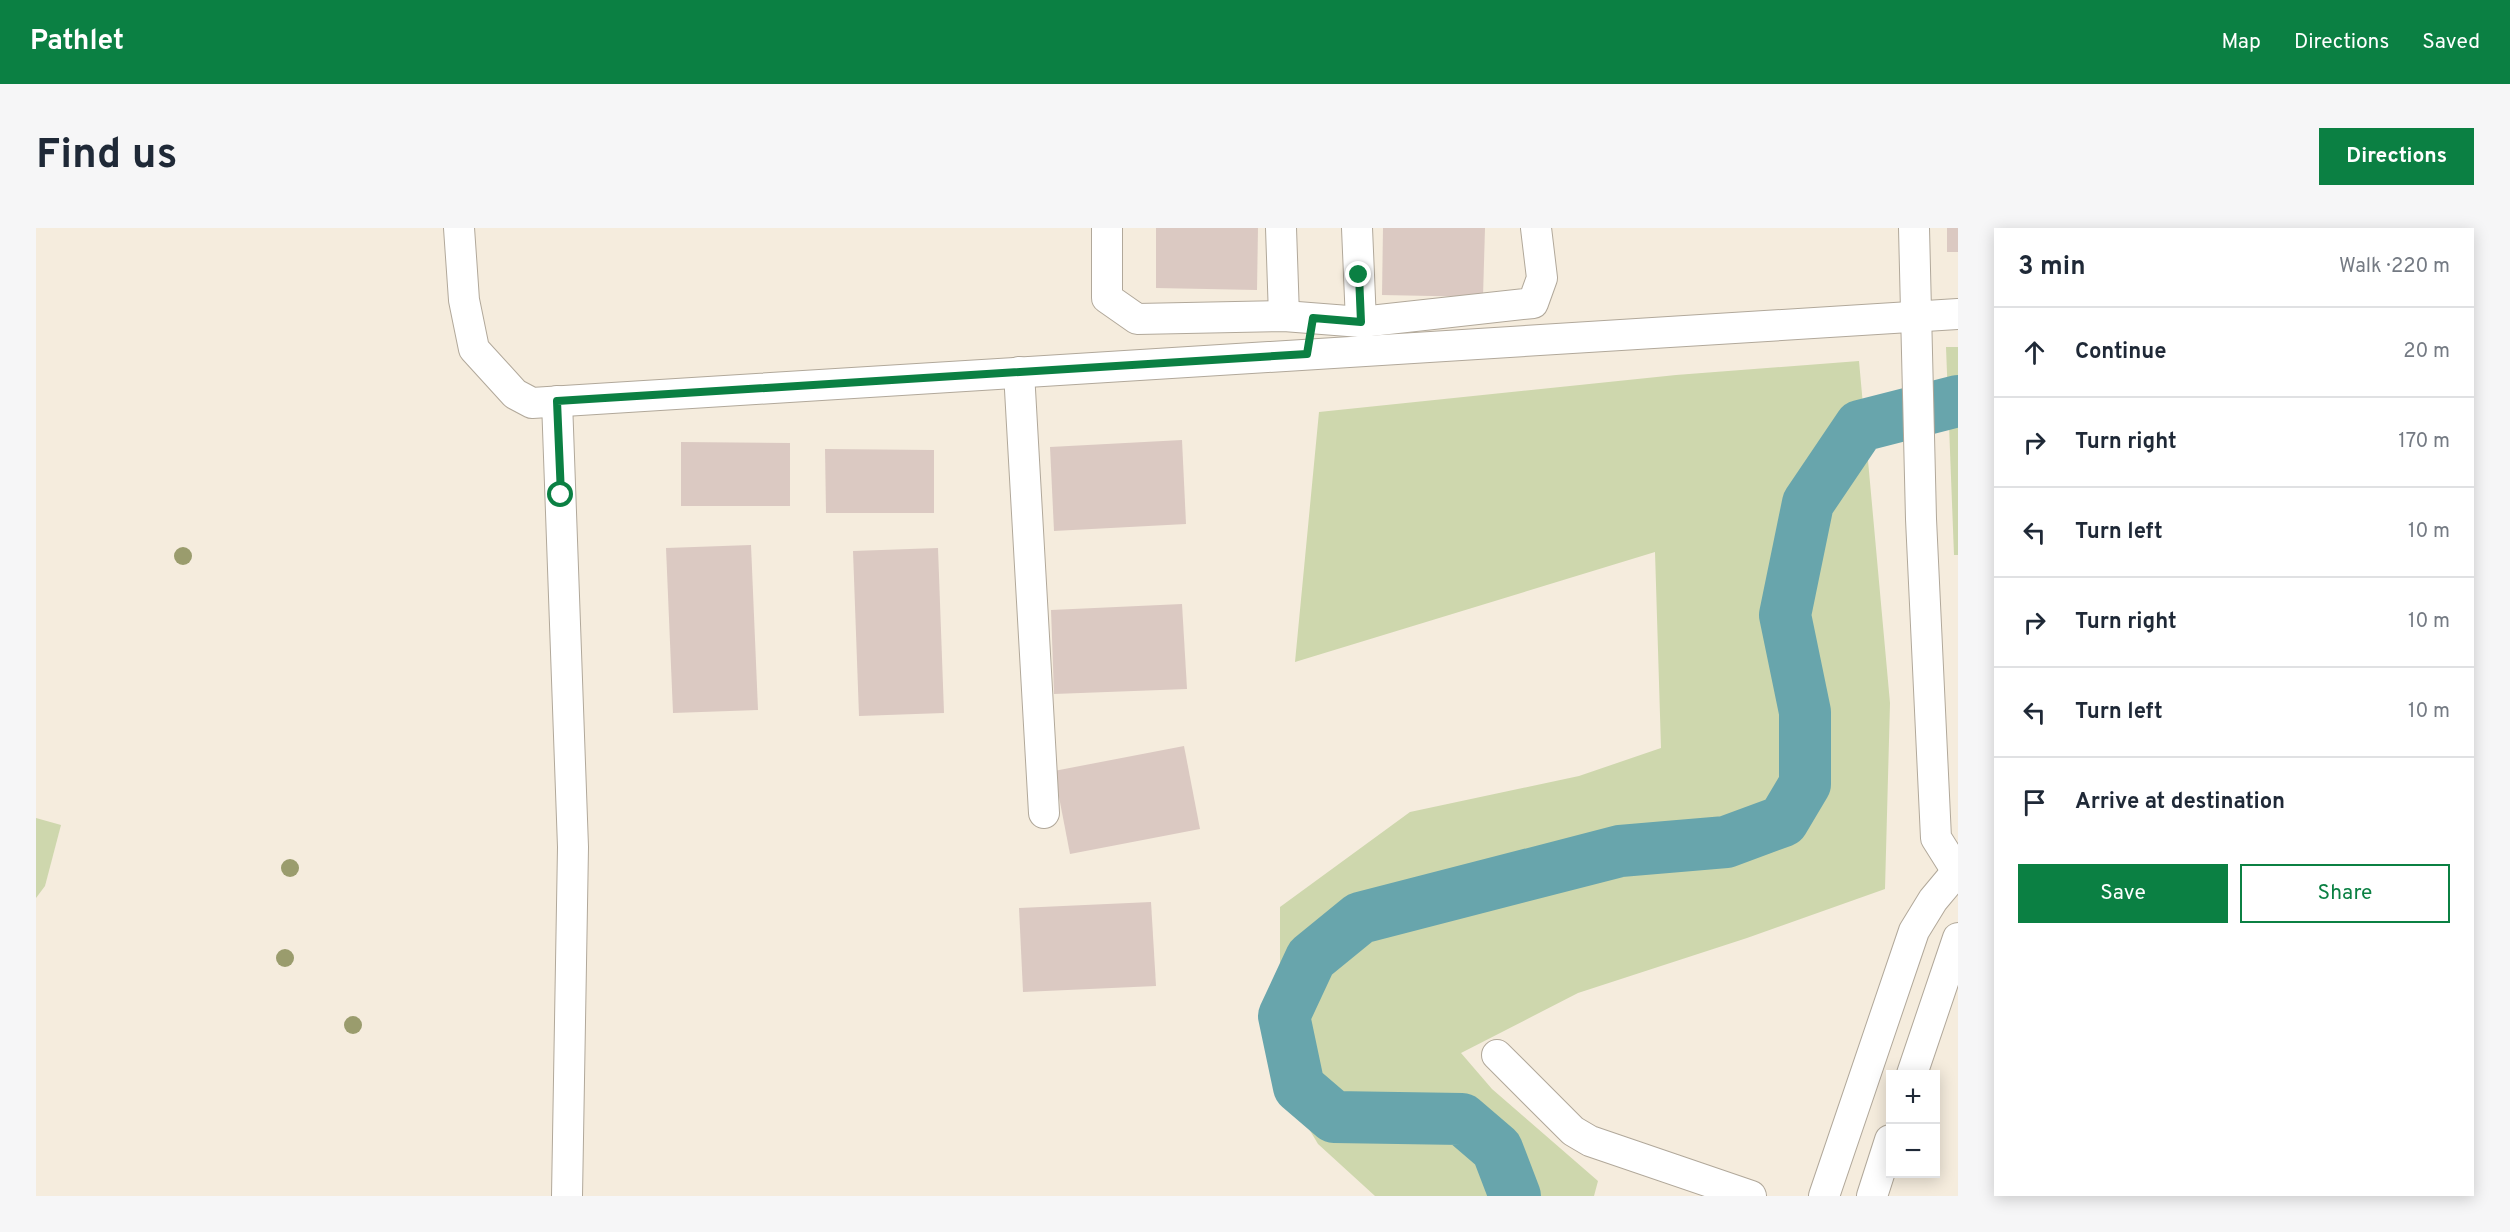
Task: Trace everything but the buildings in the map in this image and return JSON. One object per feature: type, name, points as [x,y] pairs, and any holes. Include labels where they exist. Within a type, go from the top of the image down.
[{"type":"street","points":[[459,228],[464,300],[474,349],[515,394],[532,403],[1958,314]]},
{"type":"street","points":[[1107,228],[1107,298],[1137,319],[1284,315],[1361,322],[1533,303],[1542,278],[1536,228]]},
{"type":"street","points":[[1281,228],[1284,315]]},
{"type":"street","points":[[1357,228],[1361,322]]},
{"type":"street","points":[[1824,1196],[1914,931],[1957,871],[1936,838],[1922,519],[1914,228]]},
{"type":"street","points":[[1307,354],[1313,318]]},
{"type":"street","points":[[1019,372],[1044,813]]},
{"type":"street","points":[[557,401],[573,848],[567,1196]]},
{"type":"street","points":[[1913,1070],[1958,938]]},
{"type":"street","points":[[1497,1055],[1573,1131],[1590,1141],[1751,1196]]},
{"type":"street","points":[[1872,1196],[1886,1152]]},
{"type":"green space","points":[[1946,347],[1958,347],[1958,555],[1954,555]]},
{"type":"green space","points":[[1859,361],[1890,703],[1885,889],[1747,938],[1578,993],[1461,1053],[1492,1089],[1598,1181],[1594,1196],[1375,1196],[1318,1144],[1280,1080],[1280,907],[1410,812],[1579,776],[1661,748],[1655,552],[1295,662],[1319,412],[1676,375]]},
{"type":"green space","points":[[36,818],[61,825],[45,886],[36,898]]},
{"type":"waterway","points":[[1515,1196],[1497,1149],[1462,1119],[1334,1117],[1299,1087],[1284,1016],[1311,958],[1360,918],[1620,851],[1726,842],[1783,821],[1805,784],[1805,712],[1785,615],[1808,503],[1860,426],[1958,401]]},
{"type":"route","points":[[561,495],[557,401],[1307,354],[1313,318],[1361,322],[1359,275]]}]
